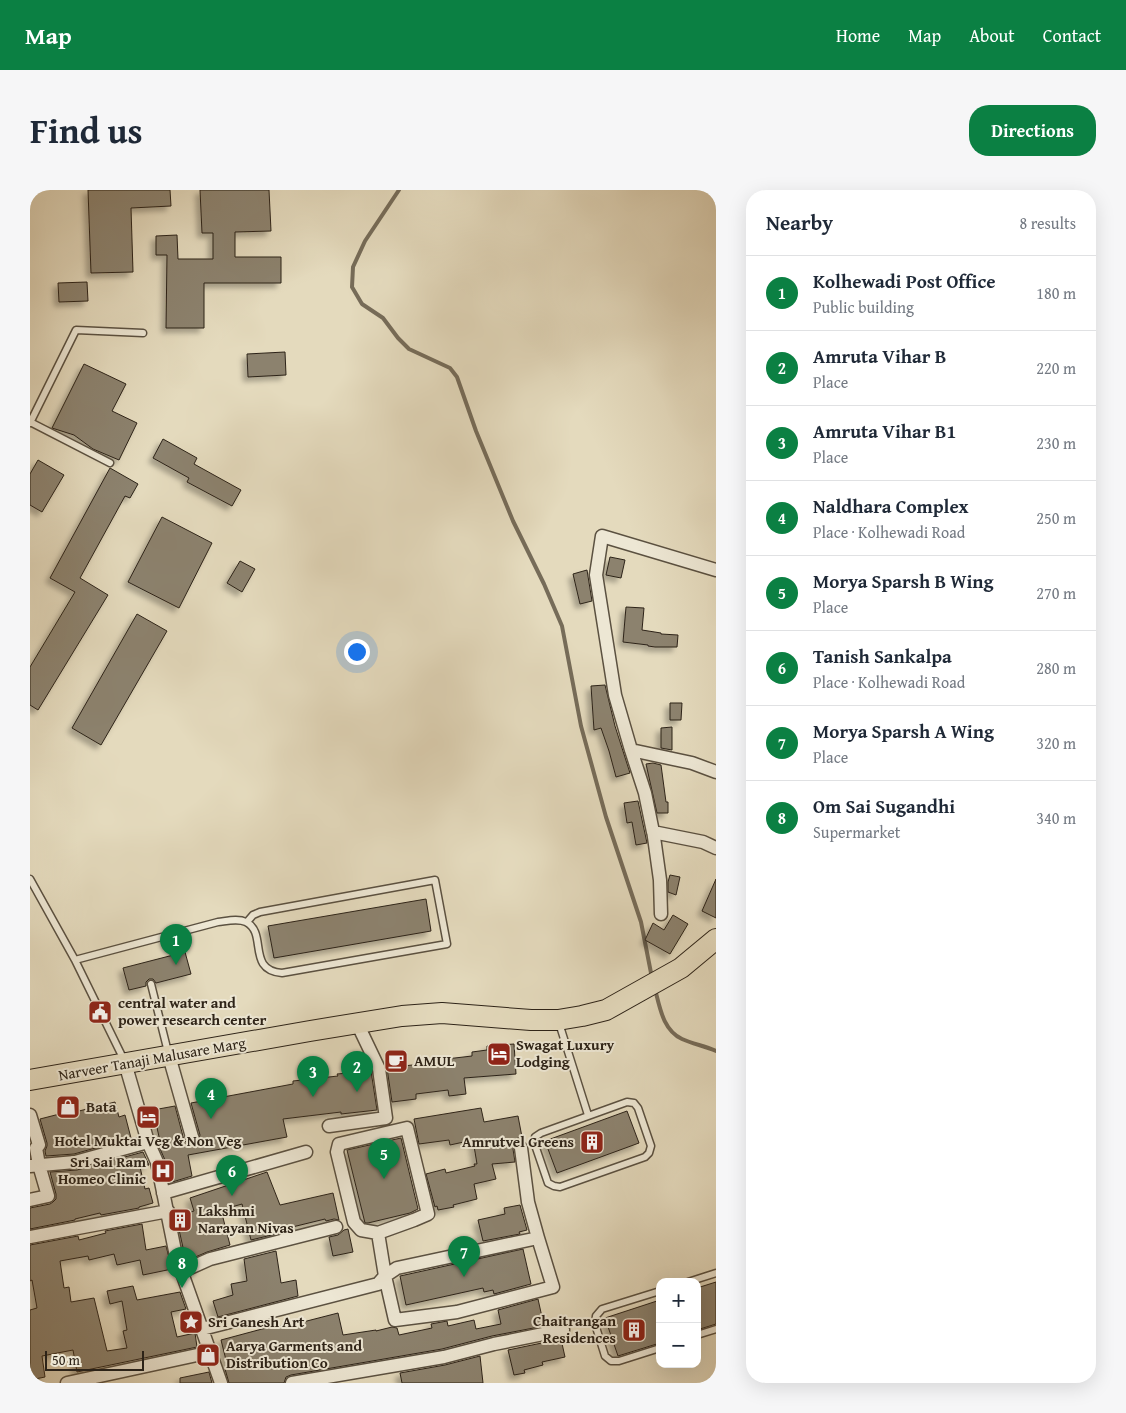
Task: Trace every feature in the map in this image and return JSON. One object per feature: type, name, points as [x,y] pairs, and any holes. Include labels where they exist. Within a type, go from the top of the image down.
[{"type":"main road","name":"Narveer Tanaji Malusare Marg","points":[[30,1080],[402,1016],[442,1014],[558,1020],[582,1016],[606,1010],[681,968],[716,939]]},
{"type":"street","points":[[661,914],[660,880],[653,830],[645,793],[615,695],[596,575],[602,536],[716,570]]},
{"type":"street","points":[[631,750],[692,763],[716,772]]},
{"type":"street","points":[[653,830],[653,832],[703,842],[716,848]]},
{"type":"street","points":[[329,1126],[386,1118],[379,1069],[357,1023]]},
{"type":"street","points":[[169,1056],[192,1137]]},
{"type":"street","points":[[125,1063],[148,1142],[157,1162],[176,1256],[221,1383]]},
{"type":"street","points":[[30,1115],[40,1145],[36,1148],[35,1166],[48,1196],[30,1200]]},
{"type":"street","points":[[407,1128],[428,1214],[378,1234],[362,1230],[354,1222],[337,1152],[340,1144],[407,1128]]},
{"type":"street","points":[[35,1166],[76,1162],[148,1142]]},
{"type":"street","points":[[378,1234],[395,1320],[457,1312],[553,1287],[528,1202],[521,1148]]},
{"type":"street","points":[[163,1192],[306,1152]]},
{"type":"street","points":[[30,1237],[168,1211]]},
{"type":"street","points":[[182,1272],[210,1258],[336,1227]]},
{"type":"street","points":[[202,1329],[378,1284],[385,1276],[397,1268],[538,1238]]},
{"type":"street","points":[[292,1383],[444,1357],[494,1344],[563,1330]]},
{"type":"street","points":[[67,1383],[211,1352]]},
{"type":"lane","points":[[110,463],[30,422],[76,330],[143,333]]},
{"type":"lane","points":[[30,879],[75,960],[125,1063]]},
{"type":"lane","points":[[75,960],[218,922],[239,920],[247,922],[255,933],[262,963],[266,969],[274,972],[447,944],[435,880],[260,912],[253,915],[247,922]]},
{"type":"lane","points":[[151,984],[169,1056]]},
{"type":"lane","points":[[558,1020],[588,1115]]},
{"type":"lane","points":[[627,1102],[634,1103],[638,1108],[651,1146],[649,1153],[645,1157],[560,1187],[548,1183],[535,1145],[536,1137],[541,1133],[588,1115],[627,1102]]},
{"type":"lane","points":[[700,1278],[716,1273]]},
{"type":"lane","points":[[656,1292],[602,1310],[596,1316],[595,1324],[605,1356],[611,1361],[619,1361],[656,1349]]},
{"type":"lane","points":[[701,1334],[716,1329]]},
{"type":"building","points":[[88,190],[170,190],[171,206],[131,208],[133,272],[91,273]]},
{"type":"building","points":[[200,190],[269,190],[271,231],[235,232],[235,257],[281,257],[281,283],[204,283],[204,328],[166,328],[167,255],[156,255],[156,236],[177,235],[178,259],[213,259],[213,233],[202,233]]},
{"type":"building","points":[[87,282],[88,301],[59,302],[58,283]]},
{"type":"building","points":[[285,352],[286,375],[248,377],[247,354]]},
{"type":"building","points":[[84,364],[126,384],[112,411],[137,423],[119,460],[93,449],[74,435],[52,428]]},
{"type":"building","points":[[163,439],[197,458],[194,464],[241,490],[232,506],[187,482],[189,478],[153,458]]},
{"type":"building","points":[[38,460],[64,475],[42,512],[30,505],[30,474]]},
{"type":"building","points":[[110,468],[138,484],[130,498],[125,496],[80,578],[108,595],[38,710],[30,705],[30,667],[75,592],[50,578]]},
{"type":"building","points":[[162,517],[212,543],[179,608],[128,582]]},
{"type":"building","points":[[610,557],[625,560],[621,578],[606,575]]},
{"type":"building","points":[[240,561],[255,569],[242,592],[227,583]]},
{"type":"building","points":[[587,570],[592,601],[580,604],[573,574]]},
{"type":"building","points":[[626,607],[644,608],[642,630],[678,635],[677,647],[655,647],[623,642]]},
{"type":"building","points":[[137,614],[167,631],[101,745],[72,728]]},
{"type":"building","points":[[605,685],[615,726],[630,773],[616,777],[601,728],[594,730],[591,686]]},
{"type":"building","points":[[670,703],[682,703],[681,720],[670,720]]},
{"type":"building","points":[[672,727],[672,750],[661,748],[661,728]]},
{"type":"building","points":[[646,764],[661,765],[666,802],[668,802],[668,813],[657,813]]},
{"type":"building","points":[[638,801],[647,843],[636,845],[632,822],[627,823],[624,803]]},
{"type":"building","points":[[670,875],[680,877],[676,895],[668,892]]},
{"type":"building","points":[[716,879],[716,918],[702,911]]},
{"type":"building","points":[[426,899],[431,931],[274,958],[268,926]]},
{"type":"building","points":[[673,915],[688,924],[670,954],[645,940],[653,923],[664,930]]},
{"type":"building","points":[[185,952],[191,974],[156,983],[153,979],[149,979],[146,982],[146,986],[129,990],[123,968]]},
{"type":"building","points":[[514,1044],[516,1074],[464,1078],[466,1094],[449,1096],[448,1090],[416,1094],[416,1099],[392,1102],[387,1068],[472,1056],[472,1052],[487,1050],[487,1046]]},
{"type":"building","points":[[371,1071],[377,1110],[283,1119],[287,1137],[188,1155],[192,1176],[169,1183],[165,1160],[157,1142],[160,1141],[153,1110],[175,1106],[184,1140],[194,1145],[198,1142],[200,1135],[191,1103],[293,1084],[293,1081]]},
{"type":"building","points":[[115,1102],[119,1117],[125,1115],[131,1138],[74,1154],[46,1156],[47,1143],[40,1119]]},
{"type":"building","points":[[481,1108],[484,1122],[518,1116],[522,1137],[515,1139],[516,1142],[513,1149],[515,1162],[492,1164],[496,1179],[474,1184],[477,1199],[438,1210],[437,1206],[435,1207],[426,1174],[445,1169],[446,1173],[475,1166],[474,1164],[477,1164],[473,1140],[450,1145],[449,1140],[419,1144],[414,1119]]},
{"type":"building","name":"Amrutvel Greens","points":[[627,1111],[639,1143],[557,1173],[545,1141]]},
{"type":"building","points":[[401,1138],[418,1209],[410,1213],[365,1223],[347,1150]]},
{"type":"building","points":[[143,1152],[149,1165],[140,1167],[145,1189],[149,1188],[153,1203],[139,1208],[101,1215],[100,1213],[30,1229],[30,1208],[50,1204],[56,1199],[50,1172],[77,1170]]},
{"type":"building","points":[[267,1172],[280,1205],[333,1193],[339,1220],[326,1221],[325,1219],[280,1230],[280,1233],[251,1240],[242,1204],[221,1210],[230,1245],[186,1261],[176,1216],[194,1211],[190,1198]]},
{"type":"building","points":[[520,1205],[527,1230],[519,1232],[520,1234],[483,1241],[478,1220],[505,1214],[504,1208]]},
{"type":"building","points":[[142,1224],[146,1250],[166,1246],[172,1269],[143,1275],[140,1260],[117,1265],[114,1254],[89,1260],[88,1256],[60,1261],[64,1288],[69,1287],[71,1302],[94,1298],[107,1351],[127,1348],[123,1331],[127,1330],[122,1301],[110,1304],[107,1291],[133,1286],[137,1300],[180,1292],[186,1309],[171,1312],[177,1337],[195,1333],[197,1347],[77,1372],[73,1350],[42,1356],[45,1377],[30,1380],[30,1310],[37,1308],[32,1280],[30,1281],[30,1245],[78,1236],[79,1240],[106,1233],[105,1231]]},
{"type":"building","points":[[348,1229],[353,1252],[333,1256],[329,1237],[338,1235]]},
{"type":"building","points":[[523,1249],[531,1284],[494,1294],[493,1290],[484,1292],[483,1288],[406,1305],[400,1276]]},
{"type":"building","points":[[276,1251],[281,1283],[296,1280],[298,1296],[218,1317],[213,1301],[233,1295],[231,1284],[247,1281],[244,1259]]},
{"type":"building","points":[[716,1282],[716,1324],[701,1329],[701,1323],[701,1287]]},
{"type":"building","points":[[538,1299],[544,1326],[492,1336],[442,1349],[291,1375],[286,1377],[284,1383],[229,1383],[225,1369],[228,1368],[221,1340],[262,1329],[303,1322],[338,1313],[343,1335],[392,1327],[397,1328],[399,1335],[432,1328],[431,1324],[447,1321],[448,1326],[474,1320],[476,1329],[501,1324],[498,1310]]},
{"type":"building","name":"Chaitrangan Residences","points":[[656,1301],[656,1344],[618,1356],[605,1318]]},
{"type":"building","points":[[561,1339],[565,1357],[542,1362],[543,1365],[524,1370],[525,1373],[514,1375],[508,1350]]},
{"type":"building","points":[[480,1356],[483,1383],[402,1383],[400,1373],[445,1365]]},
{"type":"building","points":[[209,1372],[212,1383],[180,1383],[180,1378]]},
{"type":"waterway","points":[[399,190],[365,241],[353,267],[352,287],[362,304],[383,318],[409,349],[450,368],[457,377],[476,431],[513,521],[562,626],[581,726],[606,817],[641,922],[652,978]]},
{"type":"waterway","points":[[655,989],[663,1018],[670,1030],[682,1039],[716,1051]]},
{"type":"place","name":"Kolhewadi Post Office","points":[[176,965]]},
{"type":"place","name":"central water and power research center","points":[[100,1012]]},
{"type":"place","name":"Swagat Luxury Lodging","points":[[499,1054]]},
{"type":"place","name":"AMUL","points":[[396,1061]]},
{"type":"place","name":"Amruta Vihar B","points":[[357,1092]]},
{"type":"place","name":"Amruta Vihar B1","points":[[313,1097]]},
{"type":"place","name":"Bata","points":[[68,1107]]},
{"type":"place","name":"Hotel Muktai Veg & Non Veg","points":[[148,1117]]},
{"type":"place","name":"Naldhara Complex","points":[[211,1119]]},
{"type":"place","name":"Amrutvel Greens","points":[[592,1142]]},
{"type":"place","name":"Sri Sai Ram Homeo Clinic","points":[[163,1171]]},
{"type":"place","name":"Morya Sparsh B Wing","points":[[384,1179]]},
{"type":"place","name":"Tanish Sankalpa","points":[[232,1196]]},
{"type":"place","name":"Lakshmi Narayan Nivas","points":[[180,1220]]},
{"type":"place","name":"Morya Sparsh A Wing","points":[[464,1277]]},
{"type":"place","name":"Om Sai Sugandhi","points":[[182,1288]]},
{"type":"place","name":"Sri Ganesh Art","points":[[191,1322]]},
{"type":"place","name":"Chaitrangan Residences","points":[[634,1330]]},
{"type":"place","name":"Aarya Garments and Distribution Co","points":[[208,1355]]}]
